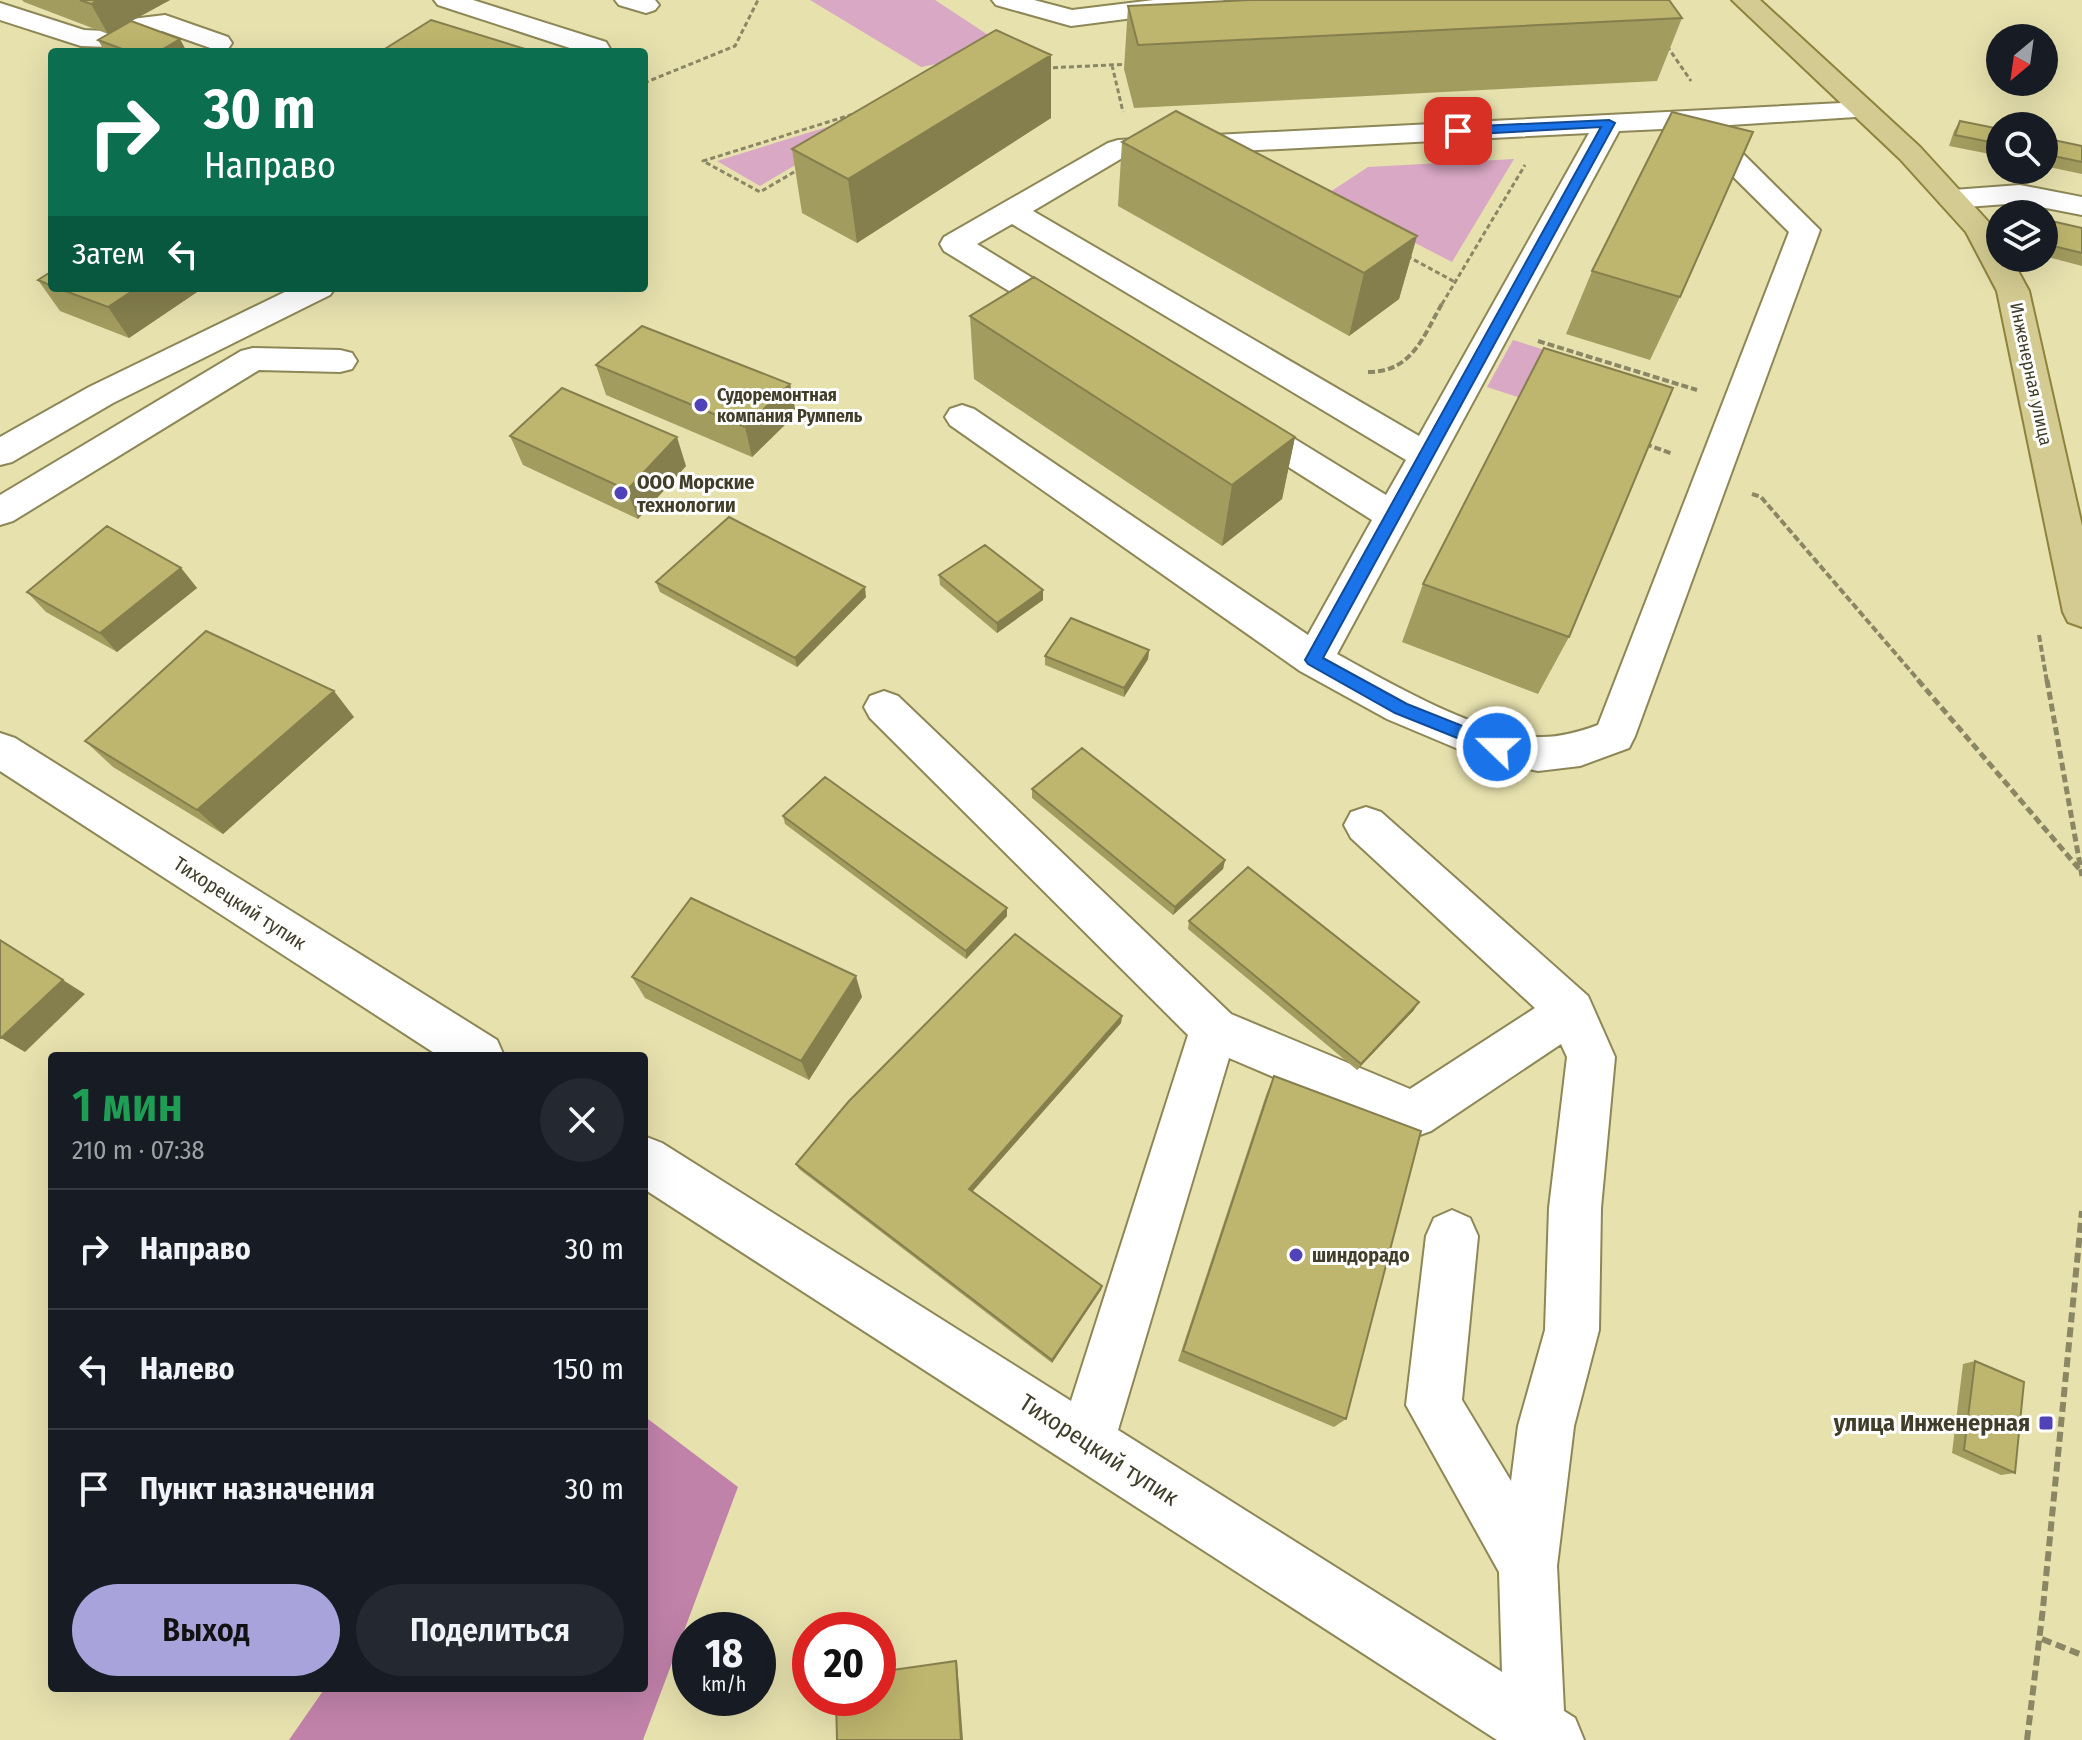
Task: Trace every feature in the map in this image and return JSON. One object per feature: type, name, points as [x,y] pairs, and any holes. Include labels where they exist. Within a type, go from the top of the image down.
[{"type":"main road","name":"Инженерная улица","points":[[1745,0],[1910,153],[1979,228],[2013,291],[2082,612]]},
{"type":"street","points":[[447,0],[597,48]]},
{"type":"street","points":[[1005,0],[1071,18],[1211,0]]},
{"type":"street","points":[[0,11],[81,38],[109,39],[141,25],[165,23],[219,43]]},
{"type":"street","points":[[1101,334],[955,244],[1118,149],[1861,110]]},
{"type":"street","points":[[962,417],[1314,660],[1401,708],[1497,747],[1538,754],[1580,749],[1614,736],[1805,230],[1703,118]]},
{"type":"street","points":[[1314,660],[1609,123]]},
{"type":"street","points":[[1953,199],[2020,194],[2082,206]]},
{"type":"street","points":[[1012,211],[1426,456]]},
{"type":"street","points":[[0,453],[101,395],[311,292]]},
{"type":"street","points":[[0,512],[253,359],[340,361]]},
{"type":"street","points":[[1221,409],[1393,516]]},
{"type":"street","points":[[884,707],[1214,1029],[1414,1114],[1571,1011]]},
{"type":"street","name":"Тихорецкий тупик","points":[[0,750],[474,1052]]},
{"type":"street","points":[[1366,825],[1571,1011],[1591,1057],[1575,1208],[1572,1330],[1546,1426],[1528,1566],[1543,1734]]},
{"type":"street","points":[[1086,1442],[1214,1029]]},
{"type":"street","name":"Тихорецкий тупик","points":[[648,1163],[1543,1734]]},
{"type":"street","points":[[1452,1236],[1434,1405],[1528,1566]]},
{"type":"path","points":[[648,81],[735,46],[758,0]]},
{"type":"path","points":[[1662,37],[1703,118]]},
{"type":"path","points":[[1037,68],[1144,63]]},
{"type":"path","points":[[1112,65],[1132,148]]},
{"type":"path","points":[[800,168],[760,192],[703,161],[862,111]]},
{"type":"path","points":[[1380,372],[1408,361],[1548,126]]},
{"type":"path","points":[[1401,253],[1455,282]]},
{"type":"path","points":[[1438,310],[1740,403]]},
{"type":"path","points":[[1663,394],[1669,381]]},
{"type":"path","points":[[1647,431],[1642,443],[1761,497],[2082,874]]},
{"type":"path","points":[[2036,622],[2082,874]]},
{"type":"path","points":[[2027,1740],[2042,1639],[2070,1298],[2082,1211]]},
{"type":"path","points":[[2042,1639],[2082,1655]]},
{"type":"shaded area","points":[[810,0],[935,0],[1011,50],[921,67]]},
{"type":"shaded area","points":[[895,106],[760,186],[717,161]]},
{"type":"shaded area","points":[[1514,159],[1452,262],[1324,196],[1368,167]]},
{"type":"shaded area","points":[[1513,340],[1658,385],[1637,436],[1487,387]]},
{"type":"shaded area","points":[[648,1419],[738,1487],[691,1612],[672,1612],[672,1663],[643,1740],[289,1740],[322,1692],[648,1692]]},
{"type":"building","points":[[1249,0],[1669,0],[1682,18],[1138,45],[1128,6]]},
{"type":"building","points":[[431,20],[522,48],[386,48]]},
{"type":"building","points":[[131,21],[180,39],[165,48],[119,48],[98,40]]},
{"type":"building","points":[[996,30],[1051,55],[848,179],[792,149]]},
{"type":"building","points":[[1176,111],[1417,236],[1364,273],[1122,142]]},
{"type":"building","points":[[1672,112],[1753,132],[1680,297],[1592,271]]},
{"type":"building","points":[[1960,121],[1986,126],[1986,141],[1955,135]]},
{"type":"building","points":[[2058,141],[2082,146],[2082,162],[2058,157]]},
{"type":"building","points":[[2058,223],[2082,228],[2082,253],[2058,247]]},
{"type":"building","points":[[48,274],[48,284],[38,280]]},
{"type":"building","points":[[1034,277],[1295,437],[1232,485],[970,316]]},
{"type":"building","points":[[68,292],[131,292],[108,307]]},
{"type":"building","points":[[642,326],[790,384],[745,427],[596,365]]},
{"type":"building","points":[[1544,348],[1673,388],[1569,637],[1423,584]]},
{"type":"building","points":[[562,388],[677,437],[627,490],[510,436]]},
{"type":"building","points":[[729,517],[865,587],[795,658],[656,582]]},
{"type":"building","points":[[107,526],[181,568],[100,633],[27,592]]},
{"type":"building","points":[[985,545],[1043,590],[997,623],[939,575]]},
{"type":"building","points":[[1071,618],[1149,650],[1124,688],[1045,656]]},
{"type":"building","points":[[206,631],[334,691],[197,810],[85,741]]},
{"type":"building","points":[[1082,748],[1225,860],[1175,907],[1032,789]]},
{"type":"building","points":[[825,777],[1007,908],[966,951],[783,816]]},
{"type":"building","points":[[1248,867],[1419,1002],[1361,1064],[1189,921]]},
{"type":"building","points":[[691,898],[856,976],[801,1061],[632,977]]},
{"type":"building","points":[[1015,934],[1122,1016],[969,1189],[1102,1286],[1052,1360],[796,1164],[849,1101]]},
{"type":"building","points":[[0,940],[63,980],[1,1038],[0,1038]]},
{"type":"building","name":"шиндорадо","points":[[1274,1076],[1421,1131],[1346,1419],[1183,1351]]},
{"type":"building","points":[[1975,1361],[2024,1382],[2015,1473],[1964,1450]]},
{"type":"building","points":[[956,1661],[961,1740],[837,1740],[836,1716],[896,1716],[896,1669]]},
{"type":"place","name":"Судоремонтная компания Румпель","points":[[701,405]]},
{"type":"place","name":"ООО Морские технологии","points":[[621,493]]},
{"type":"place","name":"шиндорадо","points":[[1296,1255]]},
{"type":"place","name":"улица Инженерная","points":[[2046,1423]]},
{"type":"route","points":[[1458,131],[1609,123],[1314,660],[1401,708],[1497,747]]}]
